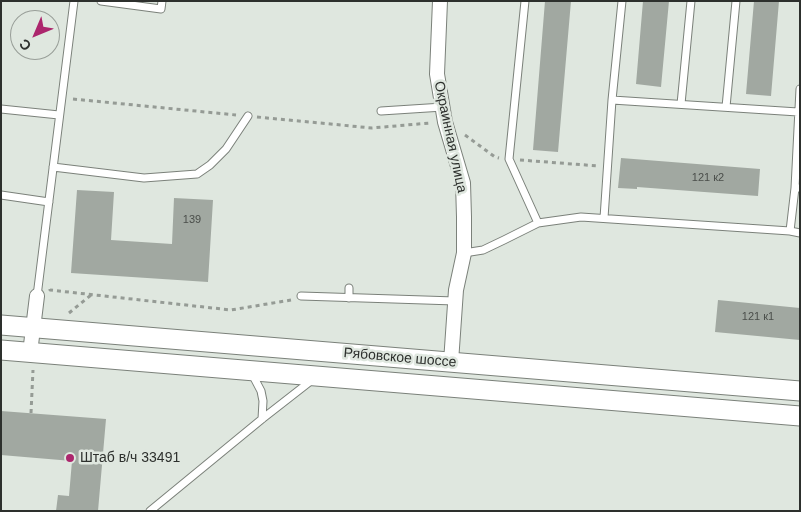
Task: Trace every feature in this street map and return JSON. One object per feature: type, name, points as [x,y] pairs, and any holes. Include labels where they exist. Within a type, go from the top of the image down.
[{"type":"main road","name":"Рябовское шоссе","points":[[1,325],[800,391]]},
{"type":"main road","name":"Рябовское шоссе","points":[[1,350],[31,361],[250,371],[800,416]]},
{"type":"street","name":"Окраинная улица","points":[[440,1],[437,74],[446,122],[463,183],[464,253],[455,301],[451,362]]},
{"type":"street","points":[[31,361],[37,296]]},
{"type":"lane","points":[[37,296],[74,1]]},
{"type":"lane","points":[[101,1],[161,9],[162,1]]},
{"type":"lane","points":[[525,1],[509,159],[538,224]]},
{"type":"lane","points":[[604,218],[612,100],[622,1]]},
{"type":"lane","points":[[681,104],[691,1]]},
{"type":"lane","points":[[726,107],[736,1]]},
{"type":"lane","points":[[790,232],[797,188],[800,89]]},
{"type":"lane","points":[[612,100],[798,112]]},
{"type":"lane","points":[[381,111],[443,107]]},
{"type":"lane","points":[[1,109],[60,115]]},
{"type":"lane","points":[[53,167],[144,178],[197,174],[226,149],[248,116]]},
{"type":"lane","points":[[1,195],[49,202]]},
{"type":"lane","points":[[464,253],[483,250],[538,224],[580,217],[800,233]]},
{"type":"lane","points":[[349,288],[349,298]]},
{"type":"lane","points":[[301,296],[455,301]]},
{"type":"lane","points":[[250,371],[261,391],[263,401],[262,419]]},
{"type":"lane","points":[[150,511],[316,376]]},
{"type":"path","points":[[62,98],[372,128],[446,122],[495,157],[607,167]]},
{"type":"path","points":[[50,290],[231,310],[289,301],[301,296]]},
{"type":"path","points":[[63,319],[92,294]]},
{"type":"path","points":[[30,413],[31,361]]},
{"type":"building","points":[[545,1],[571,1],[558,152],[533,150]]},
{"type":"building","points":[[643,1],[669,1],[661,87],[636,84]]},
{"type":"building","points":[[754,1],[779,1],[771,96],[746,94]]},
{"type":"building","points":[[621,158],[760,169],[758,196],[637,187],[637,189],[618,188]]},
{"type":"building","points":[[77,190],[114,192],[111,240],[172,244],[174,198],[213,200],[208,282],[71,273]]},
{"type":"building","points":[[718,300],[800,308],[800,340],[715,332]]},
{"type":"building","name":"Штаб в/ч 33491","points":[[1,411],[106,419],[98,511],[56,511],[58,495],[69,496],[72,461],[1,455]]},
{"type":"place","name":"Штаб в/ч 33491","points":[[70,458]]}]
